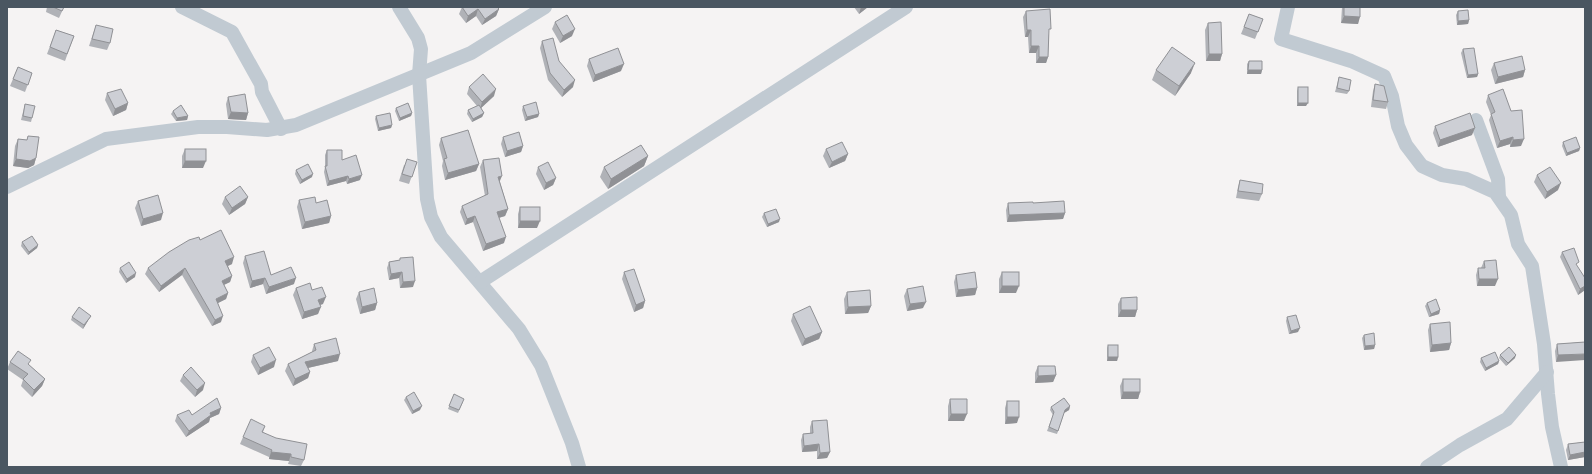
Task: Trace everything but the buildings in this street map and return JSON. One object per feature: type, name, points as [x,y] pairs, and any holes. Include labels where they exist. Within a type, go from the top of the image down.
[{"type":"street","points":[[182,7],[232,32],[261,84],[262,92],[281,129]]},
{"type":"street","points":[[399,7],[418,38],[421,49],[419,74],[427,199],[431,216],[441,237],[519,329],[541,365],[572,443],[579,467]]},
{"type":"street","points":[[7,187],[106,139],[198,127],[227,127],[267,130],[296,126],[419,74],[471,54],[545,7]]},
{"type":"street","points":[[480,282],[906,7]]},
{"type":"street","points":[[1288,7],[1281,39],[1351,61],[1384,76],[1392,96],[1398,126],[1406,145],[1422,166],[1442,175],[1466,178],[1495,192],[1511,215],[1518,244],[1532,266],[1547,372],[1550,414],[1561,467]]},
{"type":"street","points":[[1476,120],[1498,179],[1499,198]]},
{"type":"street","points":[[1427,467],[1460,445],[1507,419],[1547,372]]}]
